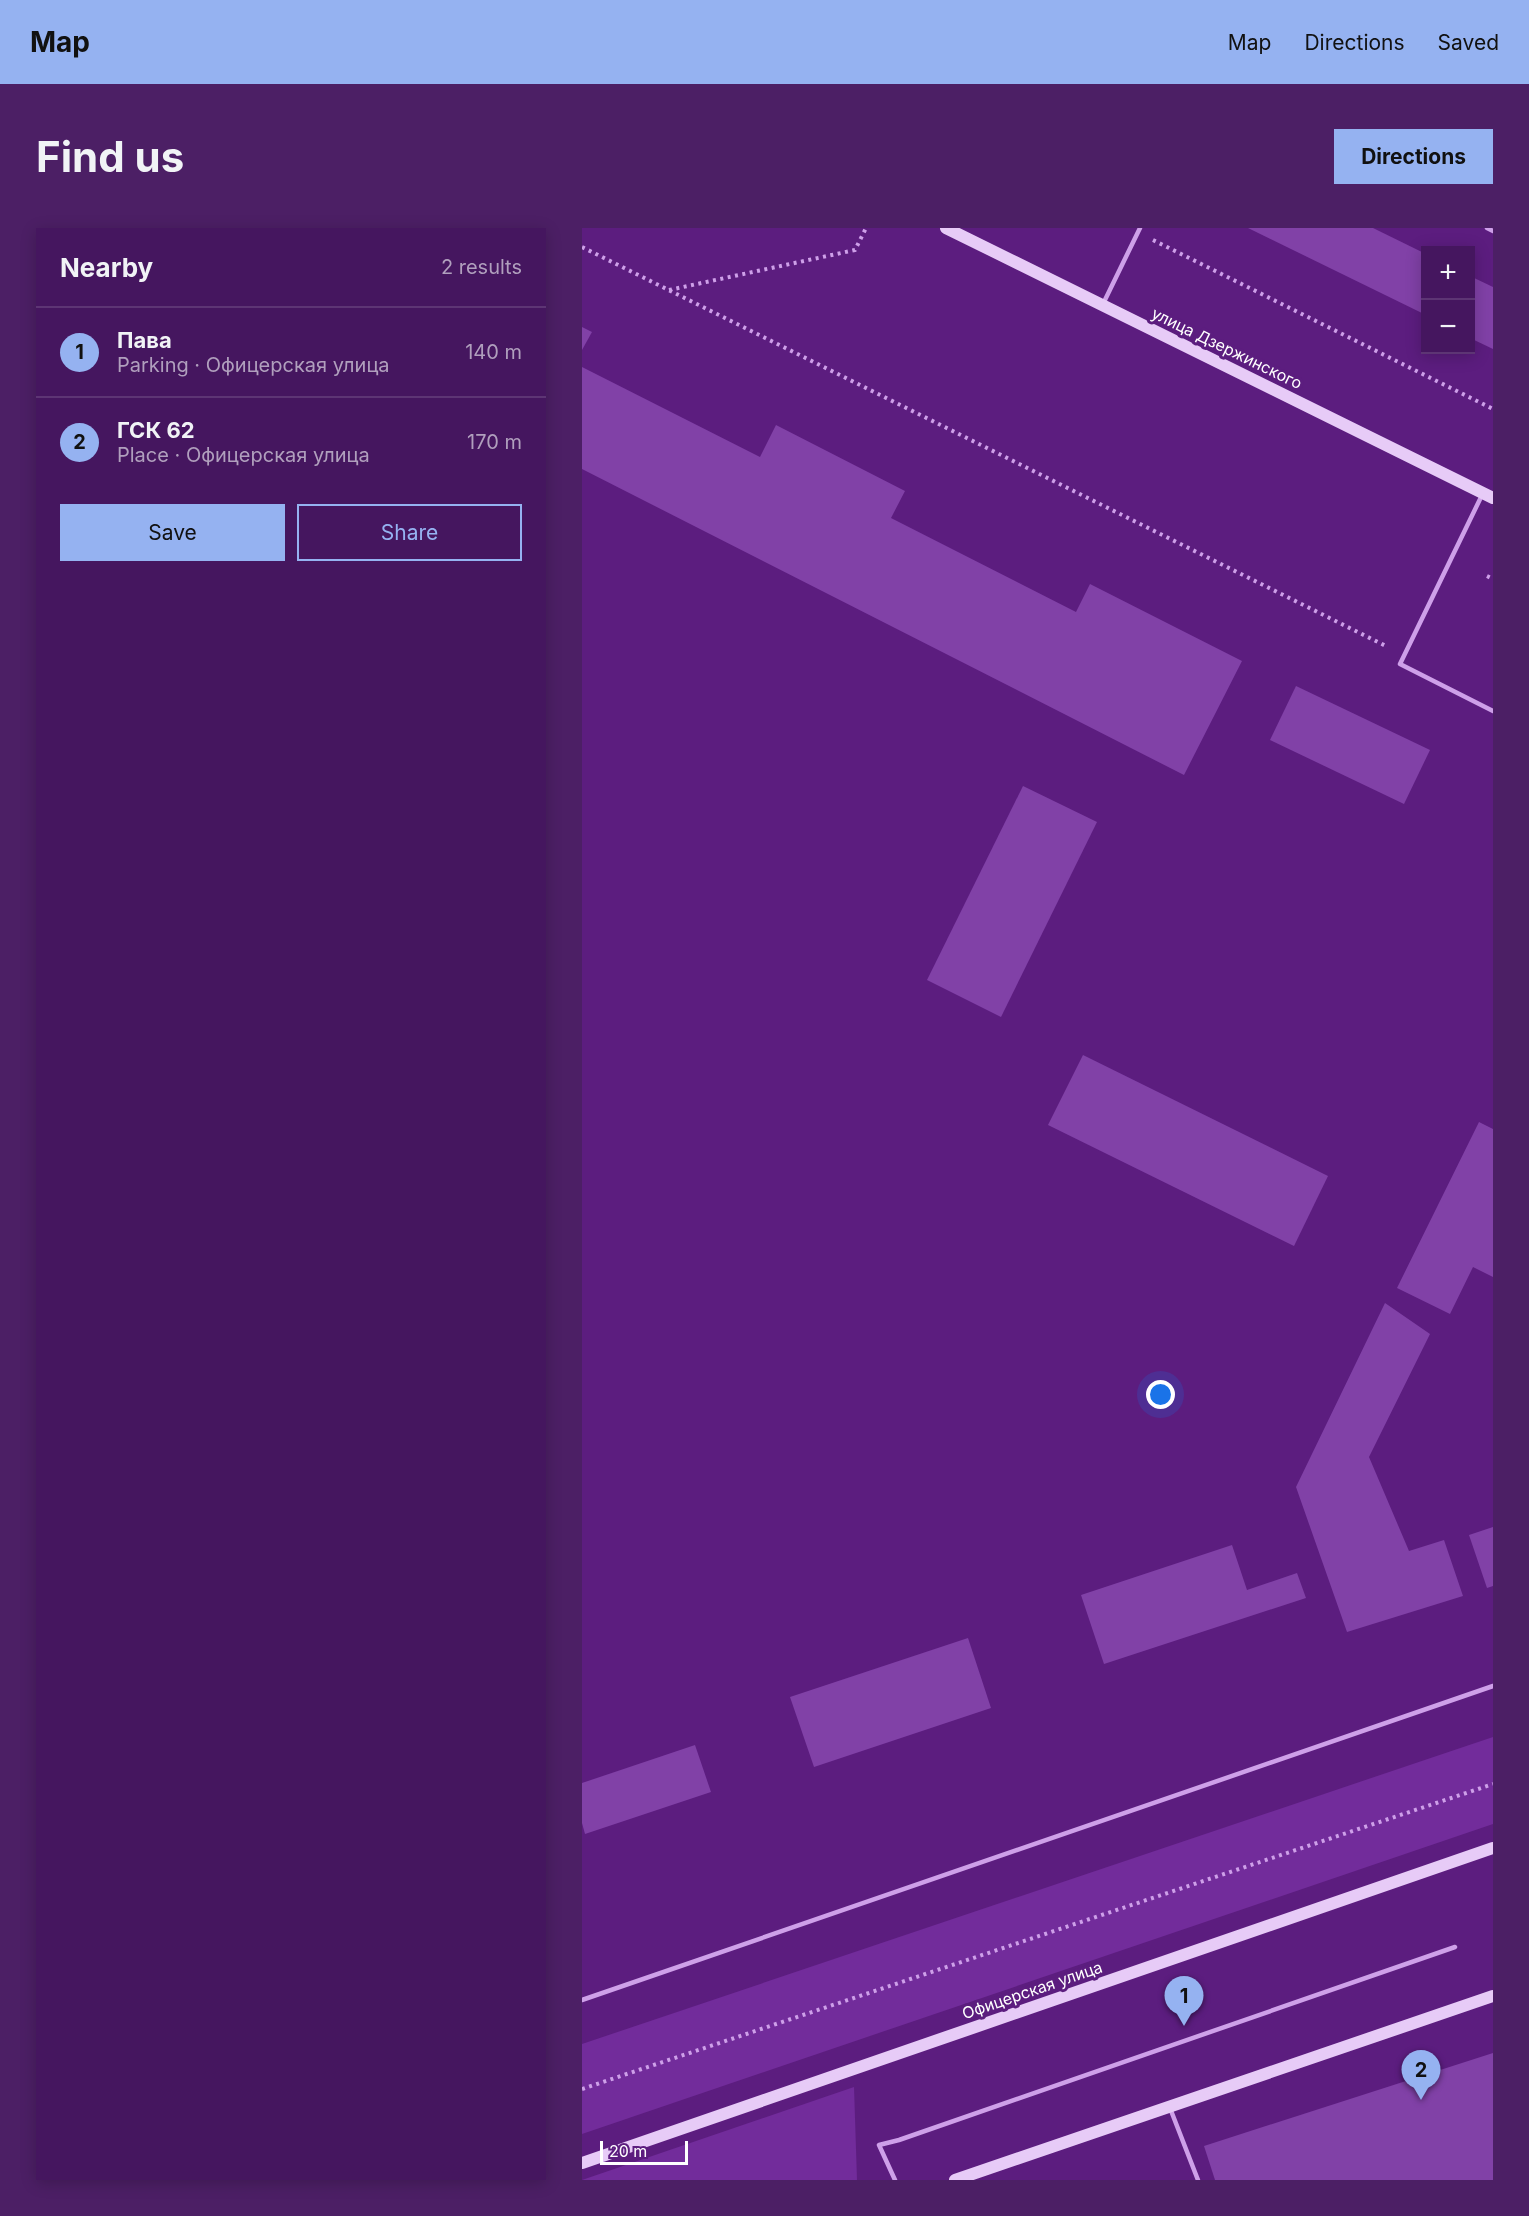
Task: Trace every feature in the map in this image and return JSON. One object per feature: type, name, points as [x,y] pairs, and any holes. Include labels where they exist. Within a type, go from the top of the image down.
[{"type":"main road","name":"улица Дзержинского","points":[[946,228],[1488,495]]},
{"type":"main road","name":"Офицерская улица","points":[[582,2163],[1493,1848]]},
{"type":"main road","points":[[955,2180],[1493,1996]]},
{"type":"lane","points":[[1487,228],[1493,231]]},
{"type":"lane","points":[[1102,305],[1139,230]]},
{"type":"lane","points":[[1488,495],[1400,664],[1493,711]]},
{"type":"lane","points":[[582,2000],[1493,1686]]},
{"type":"lane","points":[[895,2180],[879,2145],[1455,1947]]},
{"type":"lane","points":[[1169,2106],[1198,2180]]},
{"type":"path","points":[[669,290],[855,250],[866,228]]},
{"type":"path","points":[[1139,230],[1493,409]]},
{"type":"path","points":[[582,247],[1388,647]]},
{"type":"path","points":[[1487,576],[1493,579]]},
{"type":"path","points":[[582,2089],[1493,1784]]},
{"type":"shaded area","points":[[1493,1737],[1493,1824],[582,2134],[582,2044]]},
{"type":"shaded area","points":[[854,2087],[857,2180],[582,2180]]},
{"type":"building","points":[[1248,228],[1373,228],[1421,252],[1421,313]]},
{"type":"building","points":[[1475,278],[1493,287],[1493,349],[1475,340]]},
{"type":"building","points":[[582,327],[592,332],[582,350]]},
{"type":"building","points":[[582,367],[760,457],[776,425],[905,491],[891,518],[1076,612],[1090,584],[1242,661],[1184,775],[582,469]]},
{"type":"building","points":[[1296,686],[1430,750],[1404,804],[1270,740]]},
{"type":"building","points":[[1023,786],[1097,822],[1001,1017],[927,980]]},
{"type":"building","points":[[1083,1055],[1328,1176],[1294,1246],[1048,1125]]},
{"type":"building","points":[[1479,1122],[1493,1129],[1493,1277],[1473,1267],[1450,1314],[1397,1288]]},
{"type":"building","points":[[1385,1303],[1430,1334],[1369,1457],[1409,1551],[1444,1540],[1463,1596],[1347,1632],[1296,1487]]},
{"type":"building","points":[[1493,1527],[1493,1586],[1487,1588],[1469,1535]]},
{"type":"building","points":[[1232,1545],[1247,1590],[1297,1573],[1306,1598],[1104,1664],[1081,1595]]},
{"type":"building","points":[[968,1638],[991,1708],[814,1767],[790,1697]]},
{"type":"building","points":[[695,1745],[711,1792],[585,1834],[582,1823],[582,1783]]},
{"type":"building","points":[[1493,2053],[1493,2180],[1215,2180],[1204,2146]]},
{"type":"place","name":"Пава","points":[[1184,2026]]},
{"type":"place","name":"ГСК 62","points":[[1421,2100]]}]
